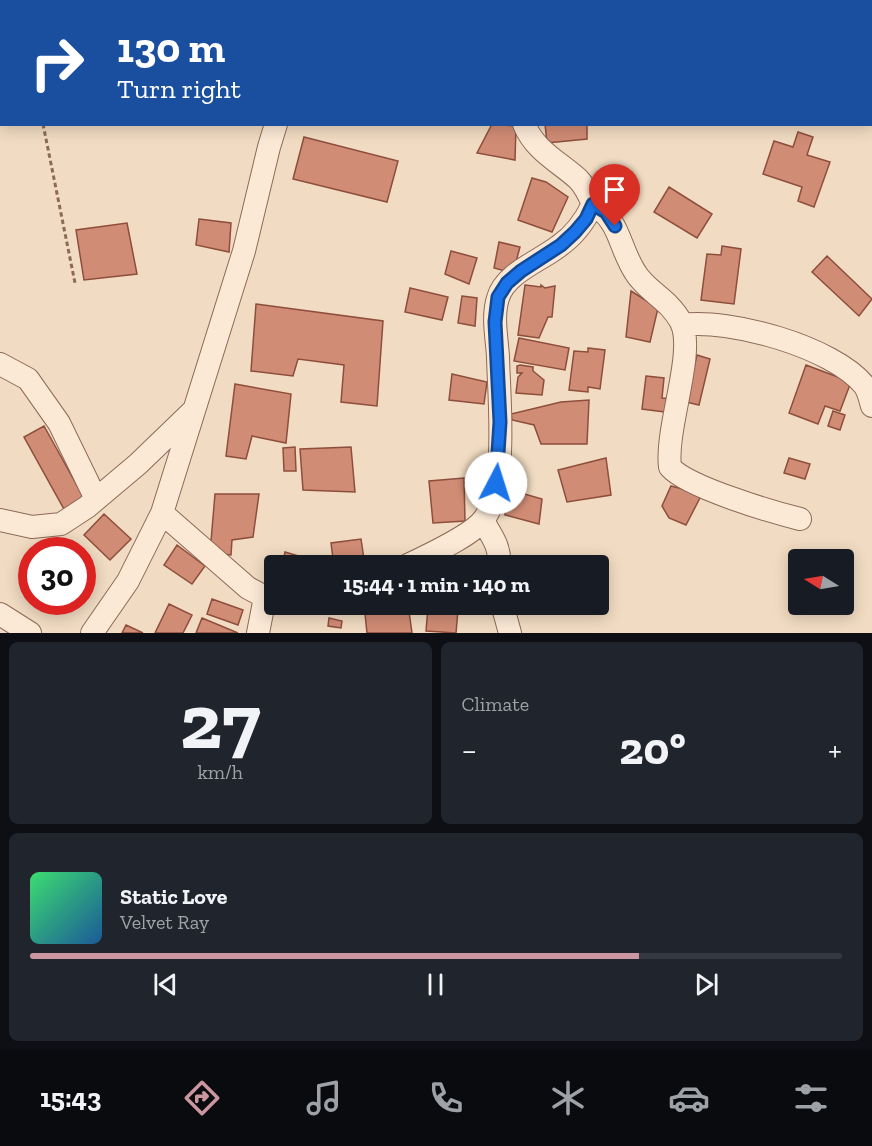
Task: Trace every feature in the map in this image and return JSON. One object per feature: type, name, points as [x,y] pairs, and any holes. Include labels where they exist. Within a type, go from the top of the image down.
[{"type":"street","points":[[259,126],[268,147]]},
{"type":"street","points":[[92,633],[128,581],[162,513],[244,251],[268,147],[275,126]]},
{"type":"street","points":[[525,126],[531,139],[547,156],[579,180],[593,204],[606,212],[615,226],[622,248],[636,275],[664,299],[682,325],[683,366],[670,437],[670,467],[684,478],[771,512],[800,519]]},
{"type":"street","points":[[429,555],[483,521],[493,504],[499,460],[500,422],[495,322],[498,297],[514,277],[561,245],[575,232],[586,219],[593,204]]},
{"type":"street","points":[[682,325],[699,322],[722,324],[752,331],[819,353],[838,362],[854,374],[866,387],[872,406]]},
{"type":"street","points":[[0,364],[28,379],[59,423],[96,499]]},
{"type":"street","points":[[0,520],[32,526],[62,524],[138,464],[195,409]]},
{"type":"street","points":[[162,513],[248,588],[264,595]]},
{"type":"street","points":[[483,521],[496,543],[500,555]]},
{"type":"street","points":[[0,614],[30,633]]},
{"type":"street","points":[[258,633],[264,615]]},
{"type":"street","points":[[505,615],[510,633]]},
{"type":"path","points":[[43,126],[75,283]]},
{"type":"building","points":[[491,126],[516,126],[515,160],[477,153]]},
{"type":"building","points":[[545,126],[587,126],[587,139],[547,143]]},
{"type":"building","points":[[798,132],[813,137],[807,155],[830,162],[814,207],[798,201],[802,187],[763,174],[774,141],[793,147]]},
{"type":"building","points":[[304,137],[398,161],[387,202],[293,179]]},
{"type":"building","points":[[532,178],[546,182],[568,197],[552,232],[518,220]]},
{"type":"building","points":[[669,187],[712,214],[697,238],[654,212]]},
{"type":"building","points":[[199,219],[231,223],[229,252],[196,245]]},
{"type":"building","points":[[127,223],[137,274],[84,280],[76,230]]},
{"type":"building","points":[[499,242],[520,247],[513,273],[494,268]]},
{"type":"building","points":[[722,246],[741,249],[734,304],[701,300],[707,254],[721,255]]},
{"type":"building","points":[[451,251],[477,258],[469,284],[445,274]]},
{"type":"building","points":[[827,256],[872,299],[859,316],[812,272]]},
{"type":"building","points":[[525,285],[541,287],[541,285],[545,288],[555,286],[552,317],[548,317],[539,338],[518,335]]},
{"type":"building","points":[[410,288],[448,297],[442,320],[405,312]]},
{"type":"building","points":[[631,291],[658,308],[650,342],[626,337]]},
{"type":"building","points":[[462,296],[477,298],[475,326],[458,323]]},
{"type":"building","points":[[256,304],[383,321],[377,406],[341,402],[344,365],[298,359],[293,376],[251,371]]},
{"type":"building","points":[[519,338],[569,348],[565,370],[514,361]]},
{"type":"building","points":[[588,348],[605,350],[600,389],[588,387],[588,392],[569,390],[574,351],[588,352]]},
{"type":"building","points":[[697,355],[710,359],[699,405],[686,402]]},
{"type":"building","points":[[806,365],[851,382],[840,411],[825,406],[818,424],[789,413]]},
{"type":"building","points":[[517,366],[533,367],[533,371],[544,380],[542,395],[516,393],[518,377],[522,373],[517,373]]},
{"type":"building","points":[[452,374],[487,382],[484,404],[449,400]]},
{"type":"building","points":[[646,376],[664,378],[662,398],[675,399],[672,413],[642,409]]},
{"type":"building","points":[[235,384],[291,394],[286,443],[252,436],[246,459],[226,456]]},
{"type":"building","points":[[589,400],[587,444],[541,444],[534,425],[512,420],[511,414],[561,402]]},
{"type":"building","points":[[833,411],[845,415],[840,430],[828,426]]},
{"type":"building","points":[[44,426],[85,500],[65,511],[24,437]]},
{"type":"building","points":[[295,447],[296,471],[284,471],[283,448]]},
{"type":"building","points":[[351,447],[355,492],[303,490],[300,449]]},
{"type":"building","points":[[606,458],[611,495],[567,502],[558,470]]},
{"type":"building","points":[[789,458],[810,464],[805,479],[784,473]]},
{"type":"building","points":[[464,478],[465,521],[433,523],[429,481]]},
{"type":"building","points":[[671,486],[702,494],[686,525],[669,518],[662,506]]},
{"type":"building","points":[[507,489],[542,499],[539,524],[505,515]]},
{"type":"building","points":[[215,494],[259,494],[253,537],[232,540],[231,555],[210,553]]},
{"type":"building","points":[[104,514],[131,539],[110,560],[96,547],[96,537],[84,535]]},
{"type":"building","points":[[361,539],[363,555],[333,555],[331,543]]},
{"type":"building","points":[[177,545],[205,566],[192,584],[164,565]]},
{"type":"building","points":[[212,599],[243,610],[238,625],[207,614]]},
{"type":"building","points":[[169,604],[192,615],[183,633],[155,633]]},
{"type":"building","points":[[365,615],[410,615],[412,633],[367,633]]},
{"type":"building","points":[[427,615],[458,615],[456,633],[426,631]]},
{"type":"building","points":[[202,618],[238,633],[196,633]]},
{"type":"building","points":[[329,618],[342,621],[341,628],[328,626]]},
{"type":"building","points":[[126,625],[143,633],[122,633]]},
{"type":"route","points":[[496,483],[500,422],[495,322],[498,297],[507,283],[521,271],[561,245],[575,232],[586,219],[593,204],[606,212],[615,226]]}]
